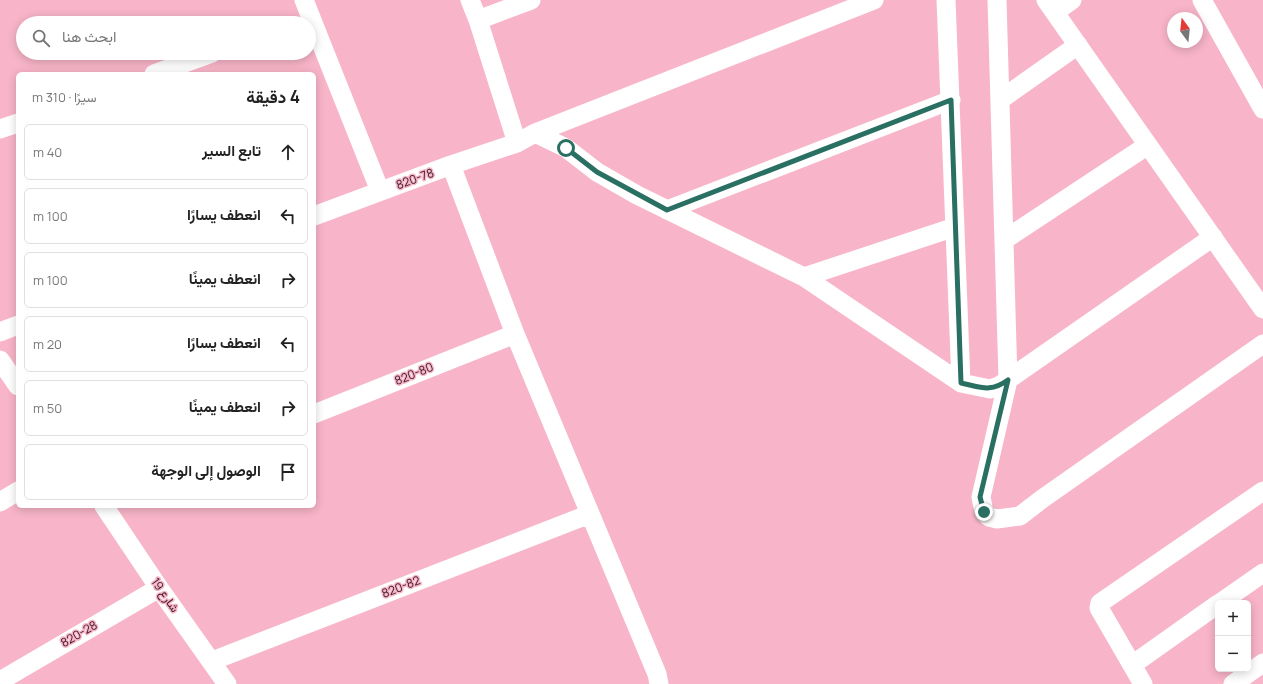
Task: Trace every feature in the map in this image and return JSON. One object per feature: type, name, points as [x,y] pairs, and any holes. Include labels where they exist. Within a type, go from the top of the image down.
[{"type":"street","points":[[303,16],[304,0]]},
{"type":"street","points":[[470,0],[478,20],[517,143]]},
{"type":"street","points":[[478,20],[531,0]]},
{"type":"street","name":"820-78","points":[[316,215],[451,165],[517,143],[535,133],[874,0]]},
{"type":"street","points":[[946,0],[961,383]]},
{"type":"street","points":[[997,0],[1008,380],[980,497],[984,512],[989,517],[997,519],[1020,516],[1263,344]]},
{"type":"street","points":[[1072,0],[1050,6],[1263,309]]},
{"type":"street","points":[[1202,0],[1263,109]]},
{"type":"street","points":[[1000,100],[1078,45]]},
{"type":"street","points":[[316,49],[380,191]]},
{"type":"street","points":[[160,72],[193,60]]},
{"type":"street","points":[[667,210],[951,100]]},
{"type":"street","points":[[0,129],[16,124]]},
{"type":"street","points":[[535,133],[566,148],[597,172],[667,210],[804,277],[961,383],[990,388],[999,386],[1008,380],[1213,238]]},
{"type":"street","points":[[1004,240],[1148,145]]},
{"type":"street","points":[[451,165],[515,334],[657,674],[659,684]]},
{"type":"street","points":[[804,277],[955,227]]},
{"type":"street","points":[[0,332],[16,326]]},
{"type":"street","name":"820-80","points":[[316,413],[515,334]]},
{"type":"street","points":[[0,360],[16,383]]},
{"type":"street","points":[[1143,684],[1100,608],[1100,603],[1263,490]]},
{"type":"street","points":[[0,502],[16,492]]},
{"type":"street","name":"شارع 19","points":[[105,508],[159,588],[227,684]]},
{"type":"street","name":"820-82","points":[[212,661],[590,514]]},
{"type":"street","points":[[1225,600],[1263,573]]},
{"type":"street","name":"820-28","points":[[0,681],[159,588]]},
{"type":"street","points":[[1132,666],[1215,607]]},
{"type":"street","points":[[1234,684],[1263,663]]},
{"type":"route","points":[[566,148],[597,172],[667,210],[951,100],[961,383],[990,388],[999,386],[1008,380],[980,497],[984,512]]}]
